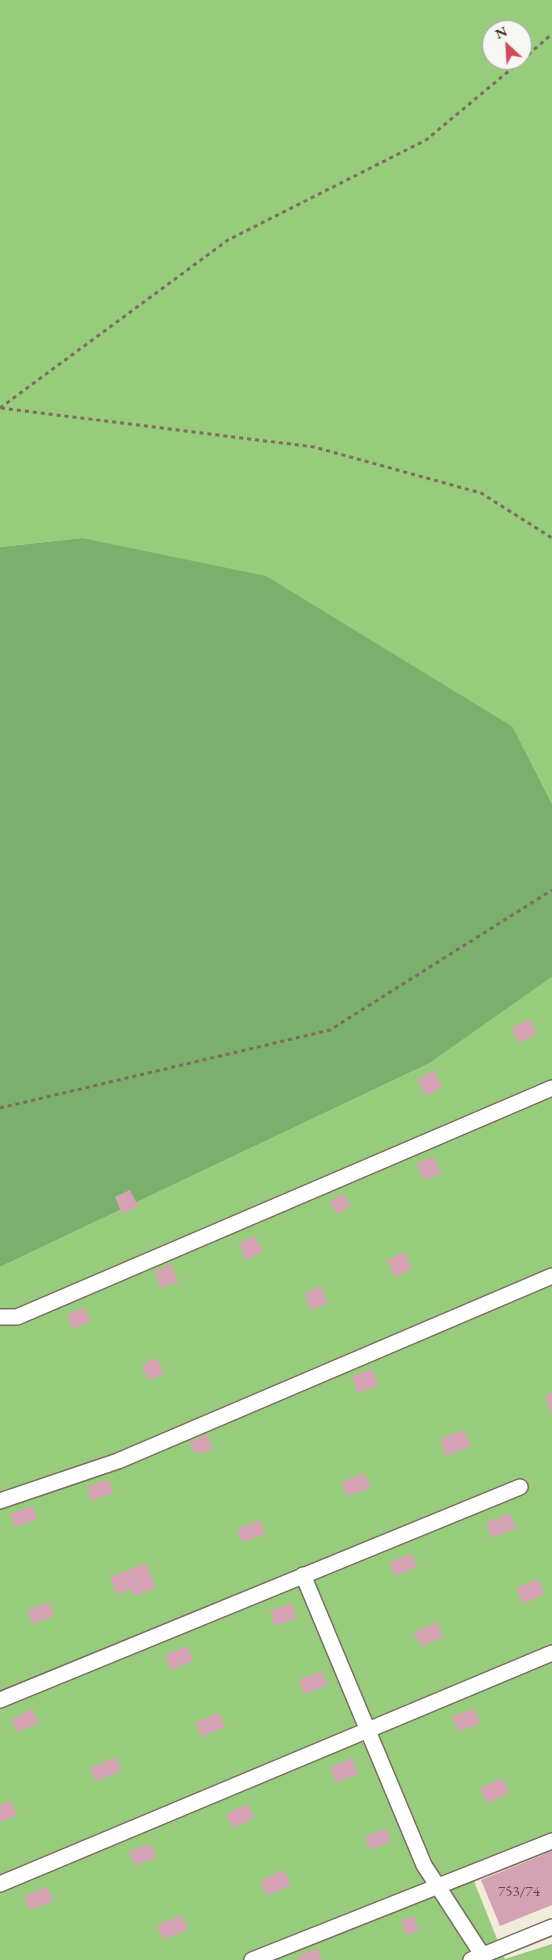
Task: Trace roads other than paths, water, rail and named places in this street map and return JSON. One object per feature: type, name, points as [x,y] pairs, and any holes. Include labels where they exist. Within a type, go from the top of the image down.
[{"type":"lane","points":[[0,1317],[17,1317],[552,1088]]},
{"type":"lane","points":[[0,1500],[118,1461],[552,1276]]},
{"type":"lane","points":[[0,1700],[520,1487]]},
{"type":"lane","points":[[303,1575],[424,1865],[477,1958],[552,1928]]},
{"type":"lane","points":[[0,1884],[552,1653]]},
{"type":"lane","points":[[252,1960],[437,1885],[552,1841]]}]
